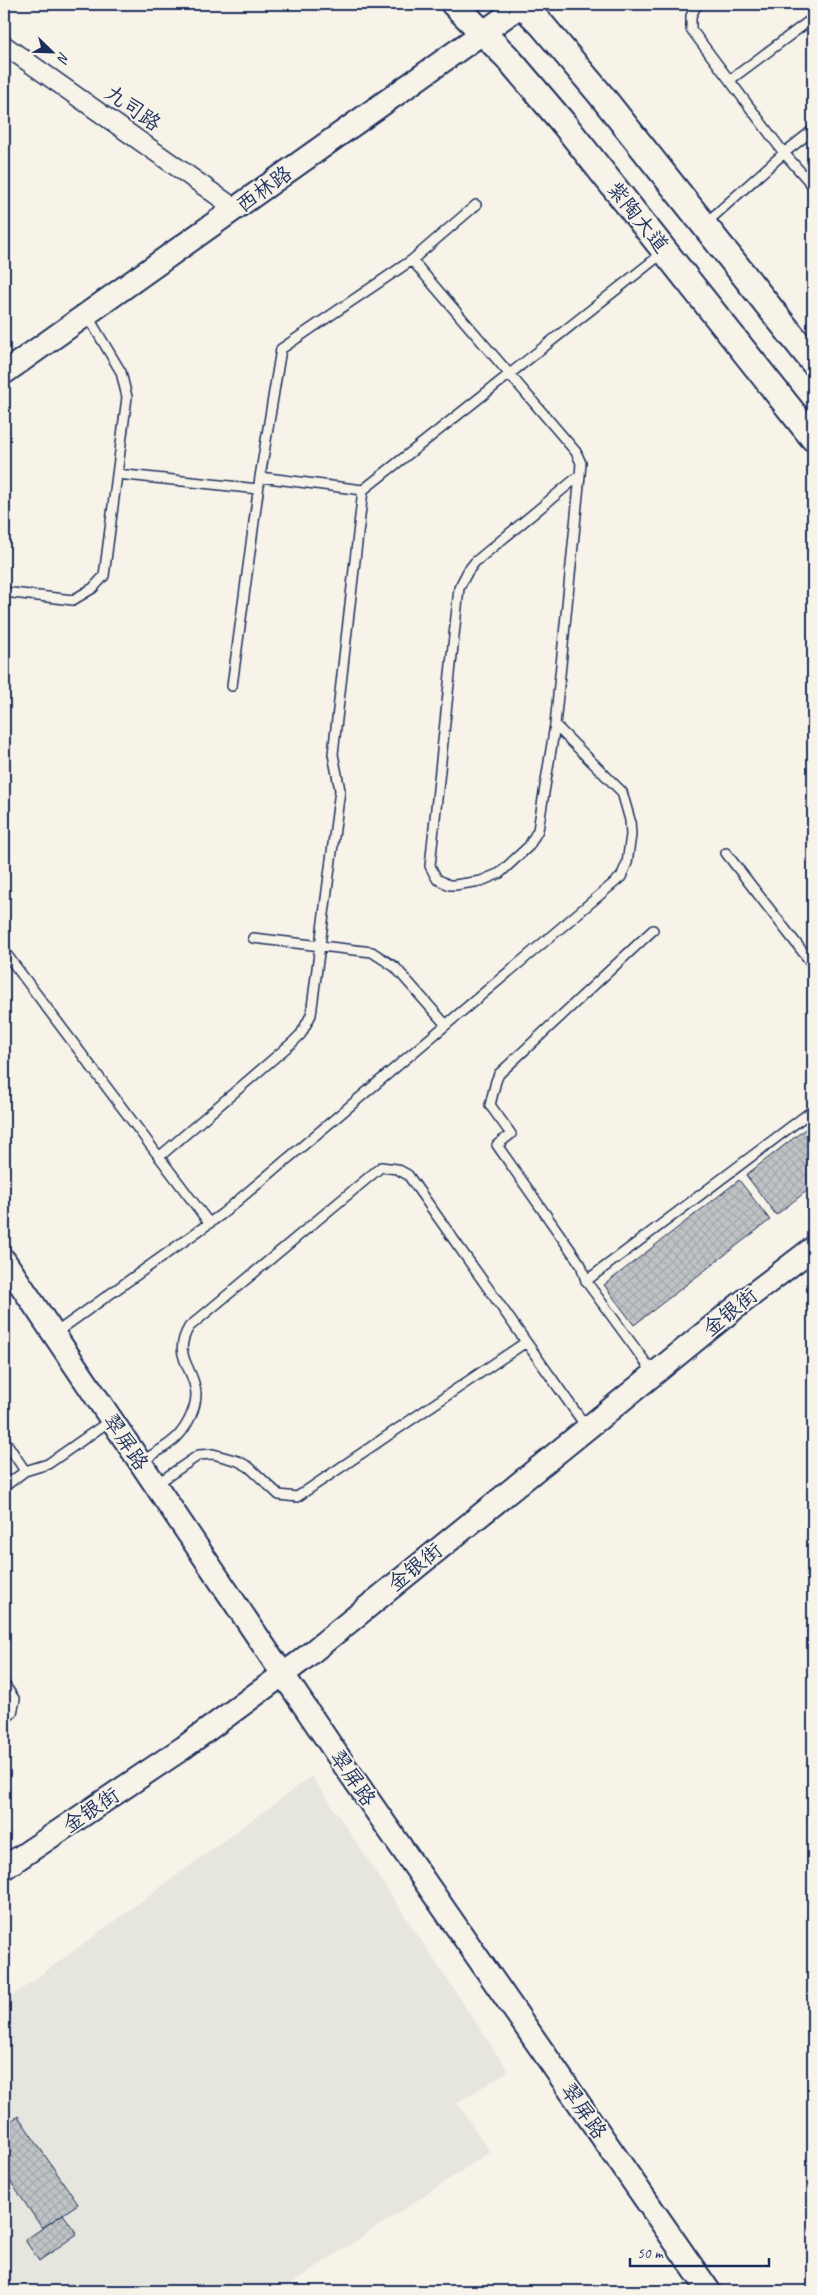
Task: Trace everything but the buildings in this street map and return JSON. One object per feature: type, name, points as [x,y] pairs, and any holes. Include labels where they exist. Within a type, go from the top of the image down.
[{"type":"main road","name":"紫陶大道","points":[[454,4],[507,57],[564,124],[813,438]]},
{"type":"main road","points":[[522,4],[600,94],[813,362]]},
{"type":"street","name":"西林路","points":[[4,373],[522,4]]},
{"type":"street","name":"九司路","points":[[4,45],[236,209]]},
{"type":"street","name":"金银街","points":[[4,1868],[183,1748],[283,1674],[740,1304],[813,1248]]},
{"type":"street","name":"翠屏路","points":[[4,1260],[283,1674],[709,2291]]},
{"type":"lane","points":[[697,4],[691,16],[691,29],[784,153],[813,186]]},
{"type":"lane","points":[[730,80],[813,18]]},
{"type":"lane","points":[[704,225],[784,153],[813,130]]},
{"type":"lane","points":[[232,686],[258,489],[281,349],[412,260],[476,205]]},
{"type":"lane","points":[[159,1157],[301,1034],[311,1015],[340,790],[333,754],[363,490],[665,252]]},
{"type":"lane","points":[[412,260],[576,452],[581,463],[580,475],[554,726],[538,830],[529,846],[500,873],[481,881],[455,886],[437,878],[430,866],[459,588],[475,562],[580,475]]},
{"type":"lane","points":[[4,592],[73,600],[93,588],[104,576],[127,397],[121,372],[87,314]]},
{"type":"lane","points":[[117,474],[258,489]]},
{"type":"lane","points":[[260,477],[363,490]]},
{"type":"lane","points":[[54,1334],[209,1224],[621,877],[627,863],[631,835],[627,806],[622,792],[554,726]]},
{"type":"lane","points":[[726,853],[813,965]]},
{"type":"lane","points":[[653,930],[499,1074],[490,1105],[512,1134],[497,1145],[582,1265],[586,1281],[654,1374]]},
{"type":"lane","points":[[253,938],[372,952],[381,956],[395,967],[446,1025]]},
{"type":"lane","points":[[4,951],[209,1224]]},
{"type":"lane","points":[[586,1281],[813,1110]]},
{"type":"lane","points":[[140,1463],[177,1438],[189,1420],[196,1393],[182,1348],[185,1334],[189,1328],[381,1167],[397,1169],[408,1175],[587,1428]]},
{"type":"lane","points":[[156,1485],[199,1455],[213,1454],[238,1461],[249,1467],[279,1495],[298,1497],[526,1342]]},
{"type":"lane","points":[[4,1487],[25,1471],[48,1464],[111,1420]]},
{"type":"lane","points":[[4,1439],[25,1471]]},
{"type":"lane","points":[[4,1684],[15,1700],[12,1713],[4,1720]]},
{"type":"shaded area","points":[[312,1776],[508,2071],[457,2103],[490,2152],[280,2291],[4,2291],[4,2002]]}]
